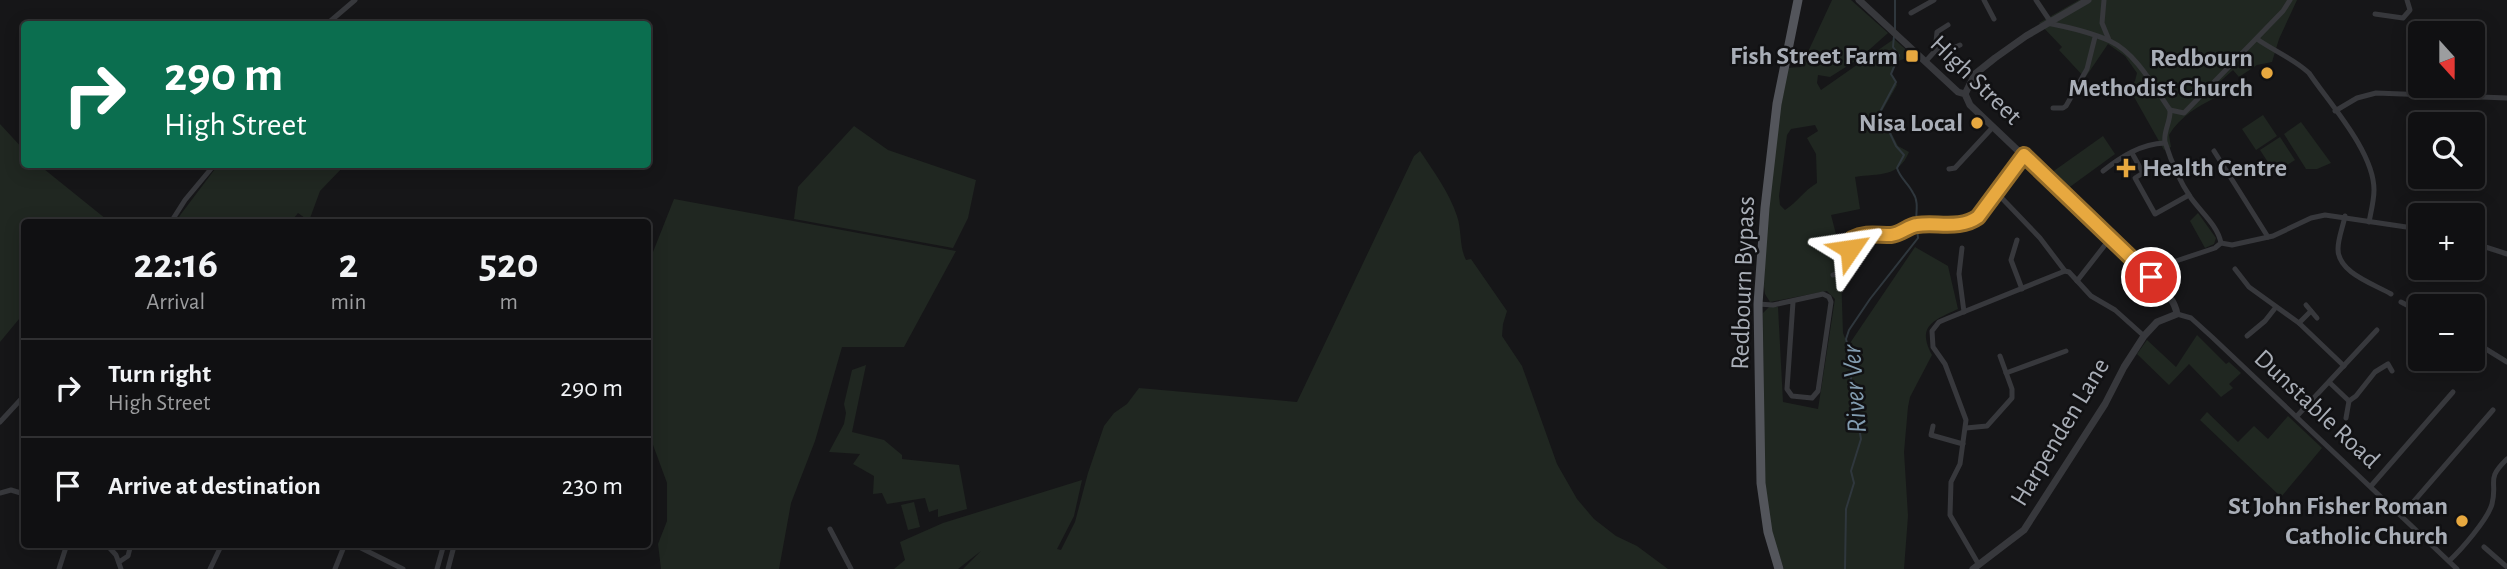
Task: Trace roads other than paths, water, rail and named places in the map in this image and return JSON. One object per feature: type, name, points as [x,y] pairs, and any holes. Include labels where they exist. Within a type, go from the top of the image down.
[{"type":"main road","name":"Redbourn Bypass","points":[[1779,569],[1768,532],[1762,490],[1758,304],[1777,104],[1798,0]]},
{"type":"street","points":[[330,21],[355,0]]},
{"type":"street","name":"High Street","points":[[1859,0],[1958,92],[1965,94],[1970,105],[2024,155],[2108,242],[2151,277],[2172,299],[2177,314]]},
{"type":"street","points":[[1911,13],[1934,0]]},
{"type":"street","points":[[1984,0],[1994,19]]},
{"type":"street","points":[[2036,0],[2049,22],[2110,41],[2134,61],[2170,110],[2184,113]]},
{"type":"street","points":[[1965,94],[1979,70],[2049,22],[2088,0]]},
{"type":"street","points":[[2104,0],[2102,23],[2110,41]]},
{"type":"street","points":[[2168,128],[2257,38],[2290,0]]},
{"type":"street","points":[[2375,13],[2403,18],[2410,10],[2407,0]]},
{"type":"street","points":[[1926,61],[1935,51],[1936,34],[1948,25]]},
{"type":"street","points":[[2053,108],[2066,106],[2085,72],[2095,37]]},
{"type":"street","points":[[2257,38],[2309,73],[2357,142],[2372,173],[2375,192],[2369,222]]},
{"type":"street","points":[[1935,51],[1947,51],[1960,45]]},
{"type":"street","points":[[2335,111],[2357,98],[2376,93],[2408,94]]},
{"type":"street","points":[[2485,97],[2507,98]]},
{"type":"street","points":[[2170,110],[2165,142],[2189,195],[2217,232],[2221,243]]},
{"type":"street","points":[[1949,169],[1955,168],[1993,127]]},
{"type":"street","points":[[2103,171],[2146,145],[2165,142]]},
{"type":"street","points":[[2214,151],[2268,237]]},
{"type":"street","points":[[2132,153],[2143,173]]},
{"type":"street","points":[[1833,275],[1844,269],[1849,259],[1851,242],[1855,237],[1874,233],[1895,234],[1916,225],[1970,222],[1978,217],[2024,155]]},
{"type":"street","points":[[173,219],[212,168]]},
{"type":"street","points":[[2152,169],[2135,178],[2155,214],[2189,195]]},
{"type":"street","points":[[1995,191],[2040,238],[2065,271],[2096,300],[2115,310],[2144,336]]},
{"type":"street","points":[[2221,243],[2232,245],[2268,237],[2311,218],[2325,215],[2408,227]]},
{"type":"street","points":[[2345,216],[2338,246],[2344,265],[2391,294]]},
{"type":"street","points":[[2017,240],[2011,260],[2022,289]]},
{"type":"street","points":[[2077,281],[2108,242]]},
{"type":"street","points":[[2151,277],[2181,259],[2215,248],[2221,243]]},
{"type":"street","points":[[2485,247],[2507,254]]},
{"type":"street","points":[[1962,248],[1959,274],[1964,312]]},
{"type":"street","points":[[2235,269],[2249,287],[2299,323],[2344,366]]},
{"type":"street","points":[[1976,567],[1950,515],[1951,482],[1960,464],[1966,428],[1964,409],[1945,364],[1933,347],[1931,336],[1939,322],[2065,271]]},
{"type":"street","points":[[1758,304],[1773,305],[1826,294],[1830,299],[1818,391],[1812,397],[1792,396],[1787,389],[1793,302]]},
{"type":"street","points":[[2401,302],[2408,306]]},
{"type":"street","points":[[2306,305],[2317,318]]},
{"type":"street","points":[[2247,336],[2276,307]]},
{"type":"street","points":[[2299,323],[2311,311]]},
{"type":"street","name":"Harpenden Lane","points":[[1976,567],[2024,530],[2105,404],[2144,336],[2158,322],[2177,314]]},
{"type":"street","name":"Dunstable Road","points":[[2177,314],[2191,318],[2457,569]]},
{"type":"street","points":[[2297,416],[2377,330]]},
{"type":"street","points":[[2485,348],[2507,362]]},
{"type":"street","points":[[2007,373],[2066,351]]},
{"type":"street","points":[[1966,428],[1987,426],[2011,401],[2013,393],[2000,356]]},
{"type":"street","points":[[2346,418],[2349,401],[2380,369],[2388,364],[2392,371]]},
{"type":"street","points":[[2329,382],[2349,401]]},
{"type":"street","points":[[2371,486],[2453,392]]},
{"type":"street","points":[[0,422],[21,399]]},
{"type":"street","points":[[2402,515],[2493,410]]},
{"type":"street","points":[[1933,426],[1931,435],[1963,444]]},
{"type":"street","points":[[2449,561],[2468,541],[2490,508],[2493,500],[2493,476],[2507,458],[2501,452]]},
{"type":"street","points":[[0,493],[11,490],[21,493]]},
{"type":"street","points":[[831,529],[851,569]]},
{"type":"street","points":[[2484,547],[2507,567]]},
{"type":"street","points":[[59,569],[66,548]]},
{"type":"street","points":[[111,548],[120,566],[128,556],[130,548]]},
{"type":"street","points":[[210,569],[220,548]]},
{"type":"street","points":[[335,569],[343,548]]},
{"type":"street","points":[[361,548],[403,569]]},
{"type":"street","points":[[437,569],[443,548]]},
{"type":"street","points":[[447,569],[453,548]]},
{"type":"waterway","name":"River Ver","points":[[1895,0],[1895,31]]},
{"type":"waterway","name":"River Ver","points":[[1894,36],[1893,47],[1899,55],[1891,74],[1896,82],[1880,112],[1896,146],[1904,155],[1897,168],[1915,196],[1916,222]]},
{"type":"waterway","name":"River Ver","points":[[1845,569],[1846,509],[1854,483],[1851,471],[1861,439],[1846,339],[1870,299],[1918,238],[1917,228]]},
{"type":"place","name":"Fish Street Farm","points":[[1912,56]]},
{"type":"place","name":"Redbourn Methodist Church","points":[[2267,73]]},
{"type":"place","name":"Nisa Local","points":[[1977,123]]},
{"type":"place","name":"Health Centre","points":[[2126,168]]},
{"type":"place","name":"St John Fisher Roman Catholic Church","points":[[2462,521]]}]
